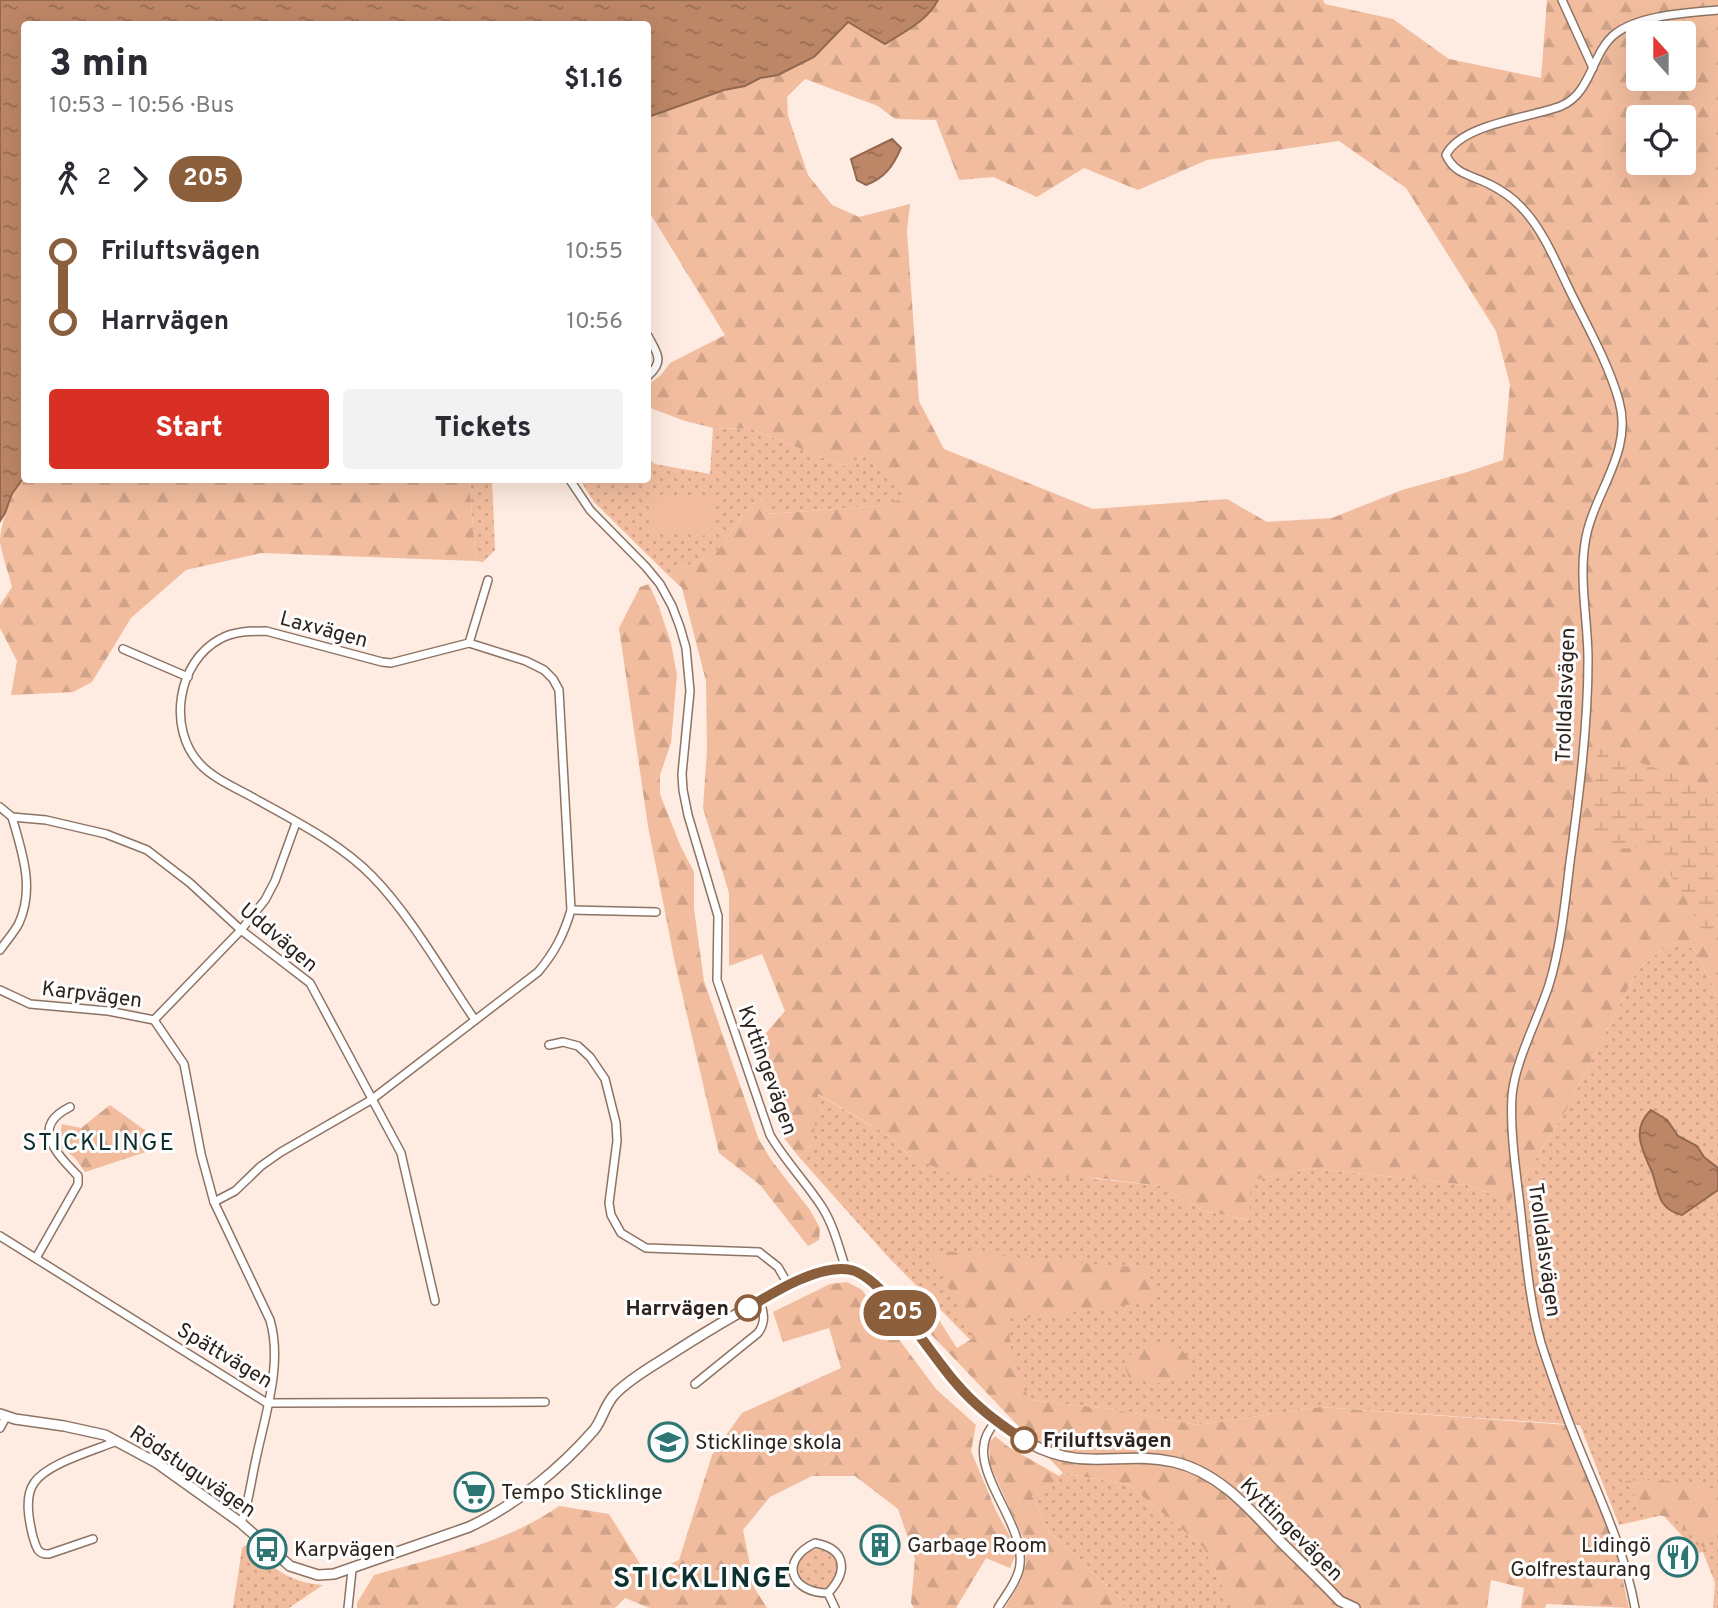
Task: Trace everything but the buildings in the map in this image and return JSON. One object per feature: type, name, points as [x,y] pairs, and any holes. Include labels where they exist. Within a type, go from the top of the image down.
[{"type":"street","points":[[1562,0],[1593,68]]},
{"type":"street","name":"Trolldalsvägen","points":[[1635,1608],[1615,1533],[1568,1420],[1541,1342],[1530,1290],[1517,1176],[1512,1093],[1526,1044],[1550,980],[1561,933],[1571,860],[1587,688],[1585,541],[1619,453],[1622,437],[1620,405],[1581,311],[1536,226],[1510,196],[1460,172],[1452,166],[1446,155],[1457,142],[1478,130],[1570,102],[1580,92],[1608,42],[1616,33],[1630,26],[1675,15],[1718,10]]},
{"type":"street","points":[[651,343],[659,360],[651,373]]},
{"type":"street","name":"Kyttingevägen","points":[[572,483],[590,510],[660,584],[680,627],[690,691],[683,789],[718,916],[717,980],[742,1046],[770,1135],[779,1152],[822,1207],[839,1245],[846,1269],[863,1274],[875,1283],[955,1383],[996,1422],[1052,1455],[1097,1461],[1158,1460],[1175,1462],[1196,1470],[1223,1486],[1250,1508],[1340,1601],[1355,1608]]},
{"type":"street","points":[[214,1202],[235,1191],[261,1166],[281,1152],[371,1100],[538,972],[552,957],[563,937],[571,910],[559,690],[544,670],[526,661],[469,643],[488,580]]},
{"type":"street","name":"Laxvägen","points":[[469,643],[406,660],[382,662],[287,636],[250,631],[221,638],[208,647],[188,677],[180,707],[185,740],[190,751],[211,774],[346,853],[373,877],[392,898],[475,1020]]},
{"type":"street","points":[[122,649],[188,677]]},
{"type":"street","points":[[0,807],[12,817],[24,859],[26,897],[18,925],[0,950]]},
{"type":"street","name":"Uddvägen","points":[[12,817],[46,820],[106,834],[138,845],[190,883],[241,930],[310,983],[401,1153],[435,1301]]},
{"type":"street","points":[[154,1020],[241,930],[270,890],[296,823]]},
{"type":"street","points":[[571,910],[656,912]]},
{"type":"street","name":"Karpvägen","points":[[0,990],[30,1004],[154,1020],[184,1064],[201,1154],[214,1202],[274,1332],[274,1367],[241,1523]]},
{"type":"street","points":[[549,1045],[563,1042],[578,1046],[590,1057],[605,1079],[617,1123],[609,1203],[611,1215],[621,1233],[646,1248],[759,1252],[771,1259],[789,1286]]},
{"type":"street","points":[[36,1258],[78,1184],[78,1176],[50,1141],[49,1132],[53,1120],[60,1112],[70,1107]]},
{"type":"street","name":"Spättvägen","points":[[0,1236],[267,1403],[545,1402]]},
{"type":"street","name":"Rödstuguvägen","points":[[3,1415],[89,1430],[117,1441],[157,1463],[241,1523],[290,1566],[305,1573],[334,1574],[352,1570],[491,1517],[517,1500],[589,1436],[615,1394],[681,1347],[789,1286],[817,1273],[846,1269]]},
{"type":"street","points":[[695,1384],[758,1333],[764,1325],[760,1301]]},
{"type":"street","points":[[0,1428],[3,1415]]},
{"type":"street","points":[[996,1422],[989,1428],[982,1447],[985,1465],[1018,1539],[1020,1566],[998,1608]]},
{"type":"street","points":[[93,1539],[43,1555],[37,1550],[32,1533],[28,1501],[30,1491],[34,1482],[52,1468],[117,1441]]},
{"type":"street","points":[[815,1543],[828,1545],[836,1551],[840,1559],[840,1579],[828,1593],[809,1591],[799,1586],[793,1573],[795,1558],[803,1548],[815,1543]]},
{"type":"street","points":[[348,1608],[352,1570]]},
{"type":"street","points":[[828,1593],[835,1608]]},
{"type":"green space","points":[[938,0],[1323,0],[1325,4],[1393,19],[1449,59],[1541,78],[1547,0],[1718,0],[1718,997],[1695,950],[1681,942],[1668,945],[1638,969],[1566,1110],[1510,1201],[1467,1185],[1311,1168],[1250,1181],[1250,1220],[1204,1211],[1160,1186],[1096,1178],[960,1177],[913,1158],[886,1134],[818,1094],[813,1144],[799,1157],[781,1134],[755,1046],[785,1011],[762,954],[729,966],[729,893],[703,808],[707,749],[706,681],[682,588],[668,575],[717,552],[751,504],[768,499],[766,514],[878,506],[908,497],[864,456],[843,466],[752,429],[713,428],[651,408],[651,383],[670,363],[725,335],[651,215],[651,116],[724,90],[745,86],[760,78],[778,75],[814,57],[848,22],[885,44],[914,25]],"holes":[[[805,79],[878,106],[895,119],[936,120],[959,180],[993,177],[1037,197],[1084,168],[1138,190],[1207,160],[1339,141],[1406,188],[1496,331],[1510,385],[1503,460],[1402,490],[1332,518],[1267,522],[1227,499],[1093,509],[944,449],[919,401],[907,231],[910,204],[859,217],[832,205],[808,175],[788,116],[787,97]]]},
{"type":"green space","points":[[713,428],[752,429],[843,466],[864,456],[909,497],[878,506],[765,514],[767,500],[751,504],[717,552],[668,575],[594,502],[582,483],[651,483],[651,461],[710,474]]},
{"type":"green space","points":[[21,482],[469,483],[476,561],[261,553],[186,570],[131,618],[92,682],[73,692],[11,695],[17,661],[0,628],[0,605],[12,587],[0,543],[2,526]]},
{"type":"green space","points":[[469,483],[492,483],[495,550],[483,562],[476,561]]},
{"type":"green space","points":[[651,494],[713,498],[711,536],[649,532]]},
{"type":"green space","points":[[649,584],[671,643],[677,675],[671,743],[660,775],[660,794],[694,872],[694,909],[704,981],[759,1140],[820,1228],[819,1240],[808,1246],[760,1185],[719,1153],[675,963],[648,826],[619,628],[640,587]]},
{"type":"green space","points":[[1599,732],[1629,759],[1718,789],[1718,930],[1706,938],[1680,889],[1651,847],[1612,849],[1591,832]]},
{"type":"green space","points":[[1681,942],[1695,950],[1718,997],[1718,1608],[1713,1608],[1715,1583],[1703,1552],[1698,1553],[1663,1515],[1619,1525],[1580,1425],[1320,1407],[1197,1425],[1111,1409],[1030,1400],[889,1258],[799,1157],[813,1144],[817,1094],[886,1134],[913,1158],[1160,1186],[1204,1211],[1249,1220],[1250,1181],[1311,1168],[1467,1185],[1510,1201],[1566,1110],[1638,969],[1668,945]]},
{"type":"green space","points":[[110,1105],[160,1141],[158,1148],[85,1172],[75,1158],[58,1145],[62,1124],[81,1128]]},
{"type":"green space","points":[[930,1250],[1145,1268],[1157,1301],[1018,1319],[1006,1309],[1014,1371],[1030,1400],[1111,1409],[1197,1425],[1320,1407],[1568,1425],[1616,1550],[1629,1608],[1547,1604],[1545,1608],[1521,1608],[1524,1588],[1491,1580],[1487,1608],[1242,1608],[1225,1591],[1203,1547],[1129,1485],[1063,1473],[910,1312],[898,1291],[919,1289],[957,1348],[973,1338]]},
{"type":"green space","points":[[847,1282],[862,1290],[936,1389],[976,1425],[971,1451],[996,1511],[1011,1538],[1015,1556],[1010,1568],[986,1558],[956,1608],[914,1608],[911,1603],[915,1559],[898,1509],[855,1476],[812,1476],[770,1497],[743,1530],[755,1589],[767,1608],[649,1608],[625,1598],[615,1608],[357,1608],[357,1603],[374,1575],[493,1540],[559,1506],[609,1514],[647,1575],[679,1560],[712,1455],[742,1413],[841,1368],[829,1328],[783,1342],[773,1312],[830,1284]]},
{"type":"green space","points":[[1150,1344],[1175,1344],[1191,1359],[1193,1374],[1162,1383],[1130,1380],[1124,1365],[1129,1355]]},
{"type":"green space","points":[[995,1436],[1007,1446],[1061,1477],[1032,1496],[1050,1533],[1131,1608],[1005,1608],[1020,1582],[1026,1563],[1025,1542],[990,1465],[989,1443]]},
{"type":"green space","points":[[1063,1473],[1129,1485],[1203,1547],[1225,1591],[1242,1608],[1131,1608],[1050,1533],[1032,1496]]},
{"type":"green space","points":[[1646,1480],[1718,1489],[1718,1526],[1710,1534],[1704,1548],[1674,1518],[1646,1513],[1625,1481]]},
{"type":"green space","points":[[246,1545],[290,1577],[323,1585],[289,1608],[233,1608],[242,1548]]},
{"type":"green space","points":[[818,1549],[832,1555],[838,1569],[832,1583],[818,1589],[804,1583],[798,1569],[804,1555]]},
{"type":"water","points":[[0,0],[938,0],[921,20],[885,44],[848,22],[814,57],[778,75],[760,78],[745,86],[724,90],[651,116],[651,21],[21,21],[21,481],[0,521]]},
{"type":"water","points":[[892,139],[901,148],[888,171],[866,185],[857,180],[851,159]]},
{"type":"water","points":[[1651,1110],[1667,1120],[1678,1136],[1697,1146],[1704,1157],[1718,1168],[1718,1190],[1682,1215],[1663,1204],[1642,1148],[1641,1125]]},
{"type":"bus line","name":"205","points":[[748,1308],[817,1273],[846,1269],[863,1274],[883,1292],[955,1383],[984,1413],[1024,1440]]},
{"type":"place","name":"Harrvägen","points":[[748,1308]]},
{"type":"place","name":"Friluftsvägen","points":[[1024,1440]]},
{"type":"place","name":"Sticklinge skola","points":[[668,1442]]},
{"type":"place","name":"Tempo Sticklinge","points":[[474,1492]]},
{"type":"place","name":"Garbage Room","points":[[880,1545]]},
{"type":"place","name":"Karpvägen","points":[[267,1549]]},
{"type":"place","name":"Lidingö Golfrestaurang","points":[[1678,1557]]},
{"type":"district","name":"STICKLINGE","points":[[99,1142]]},
{"type":"district","name":"STICKLINGE","points":[[703,1577]]}]
